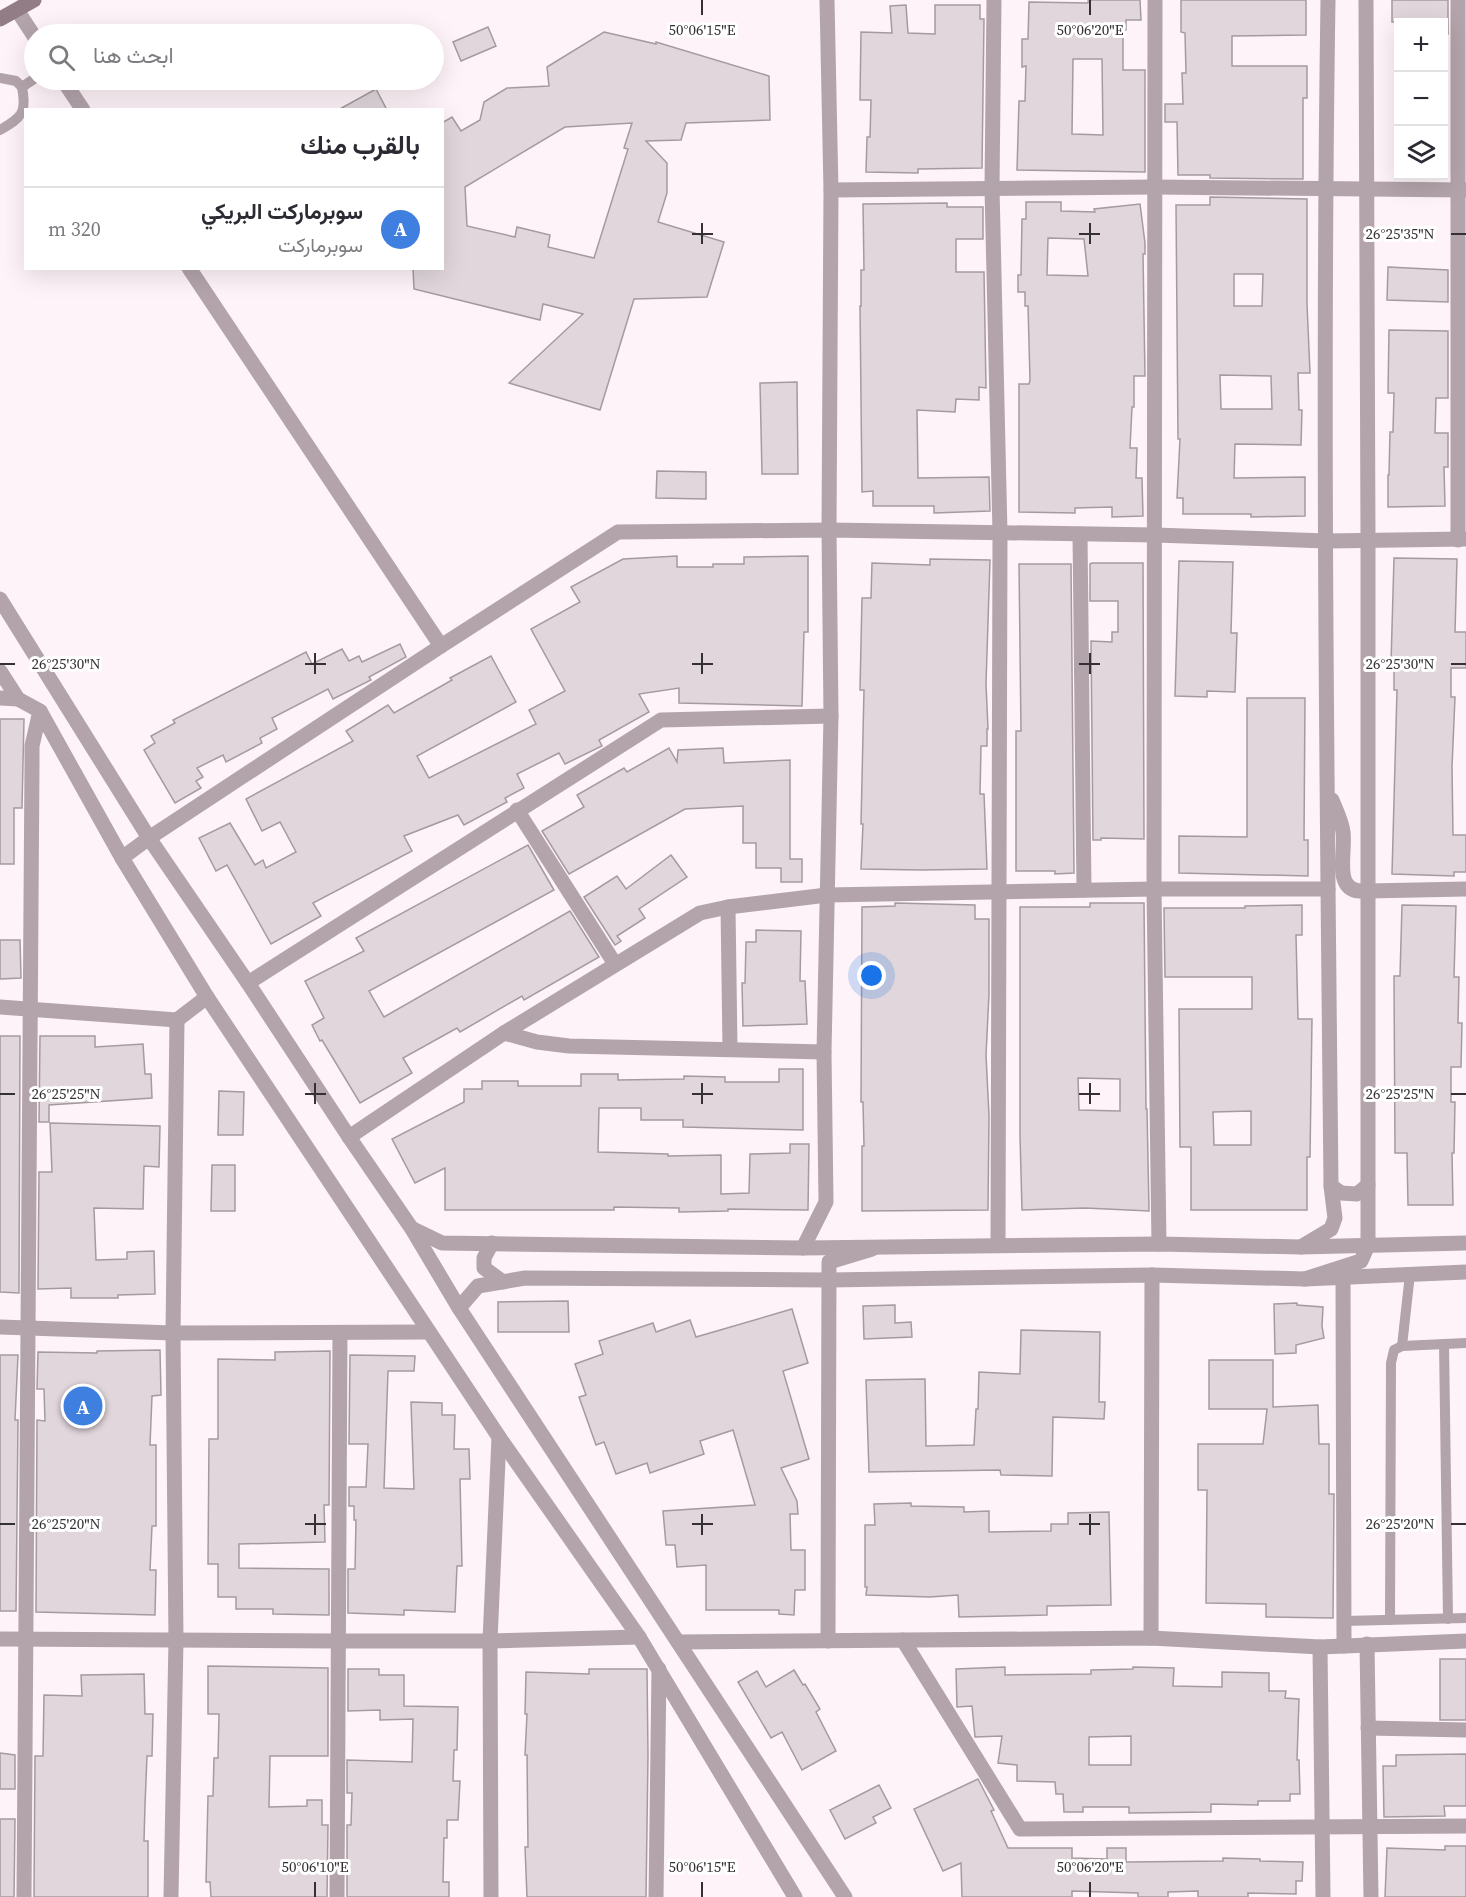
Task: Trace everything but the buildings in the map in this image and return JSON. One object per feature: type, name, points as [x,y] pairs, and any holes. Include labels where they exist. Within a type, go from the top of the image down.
[{"type":"main road","points":[[0,19],[34,0]]},
{"type":"street","points":[[803,1248],[826,1202],[824,1052],[831,716],[829,530],[831,190],[827,0]]},
{"type":"street","points":[[994,0],[992,188],[999,533],[998,1245]]},
{"type":"street","points":[[1155,0],[1154,889],[1159,1244]]},
{"type":"street","points":[[1301,1247],[1331,1229],[1335,1218],[1331,1186],[1326,541],[1325,189],[1328,0]]},
{"type":"street","points":[[1305,1279],[1361,1261],[1368,1245],[1366,0]]},
{"type":"street","points":[[122,858],[441,646],[618,532],[829,530],[1155,535],[1326,541],[1462,539],[1458,0]]},
{"type":"street","points":[[17,10],[26,24]]},
{"type":"street","points":[[70,90],[82,108]]},
{"type":"street","points":[[831,190],[1155,187],[1461,190]]},
{"type":"street","points":[[190,270],[441,646]]},
{"type":"street","points":[[1080,534],[1084,890]]},
{"type":"street","points":[[0,599],[149,838],[249,983],[412,1229],[459,1308],[845,1897]]},
{"type":"street","points":[[0,671],[18,699]]},
{"type":"street","points":[[0,698],[18,699],[40,711],[122,858],[207,997],[428,1332],[639,1637],[795,1897]]},
{"type":"street","points":[[24,1897],[32,746],[40,711]]},
{"type":"street","points":[[249,983],[517,810],[662,720],[831,716]]},
{"type":"street","points":[[1328,789],[1343,831],[1343,878],[1348,888],[1356,892],[1466,890]]},
{"type":"street","points":[[517,810],[615,964]]},
{"type":"street","points":[[349,1137],[504,1033],[700,913],[728,907],[827,896],[999,891],[1328,889]]},
{"type":"street","points":[[728,907],[730,1049]]},
{"type":"street","points":[[0,1007],[177,1020],[207,997]]},
{"type":"street","points":[[171,1897],[176,1640],[173,1333],[177,1020]]},
{"type":"street","points":[[504,1033],[537,1042],[569,1046],[824,1052]]},
{"type":"street","points":[[1331,1186],[1341,1193],[1357,1194],[1368,1185]]},
{"type":"street","points":[[412,1229],[442,1243],[803,1248],[1159,1244],[1301,1247],[1466,1243]]},
{"type":"street","points":[[492,1243],[484,1258],[484,1268],[503,1282]]},
{"type":"street","points":[[828,1641],[829,1263],[879,1247]]},
{"type":"street","points":[[459,1308],[478,1286],[525,1278],[829,1280],[1152,1275],[1305,1279],[1466,1272]]},
{"type":"street","points":[[1151,1638],[1152,1275]]},
{"type":"street","points":[[1342,1276],[1344,1646]]},
{"type":"street","points":[[0,1327],[173,1333],[428,1332]]},
{"type":"street","points":[[337,1897],[340,1333]]},
{"type":"street","points":[[491,1897],[490,1641],[499,1437]]},
{"type":"street","points":[[0,1639],[490,1641],[639,1637]]},
{"type":"street","points":[[678,1642],[1151,1638],[1320,1647],[1466,1641]]},
{"type":"street","points":[[903,1640],[1020,1829],[1466,1826]]},
{"type":"street","points":[[1366,1644],[1371,1897]]},
{"type":"street","points":[[1320,1647],[1323,1897]]},
{"type":"street","points":[[656,1897],[659,1669]]},
{"type":"street","points":[[1368,1728],[1466,1730]]},
{"type":"lane","points":[[0,78],[16,81],[22,87],[25,102],[23,112],[17,119],[0,129]]},
{"type":"lane","points":[[1402,1346],[1410,1274]]},
{"type":"lane","points":[[1390,1620],[1391,1363],[1394,1350],[1402,1346],[1466,1343]]},
{"type":"lane","points":[[1444,1344],[1448,1619]]},
{"type":"lane","points":[[1344,1622],[1466,1618]]},
{"type":"place","name":"سوبرماركت البريكي","points":[[83,1406]]}]
